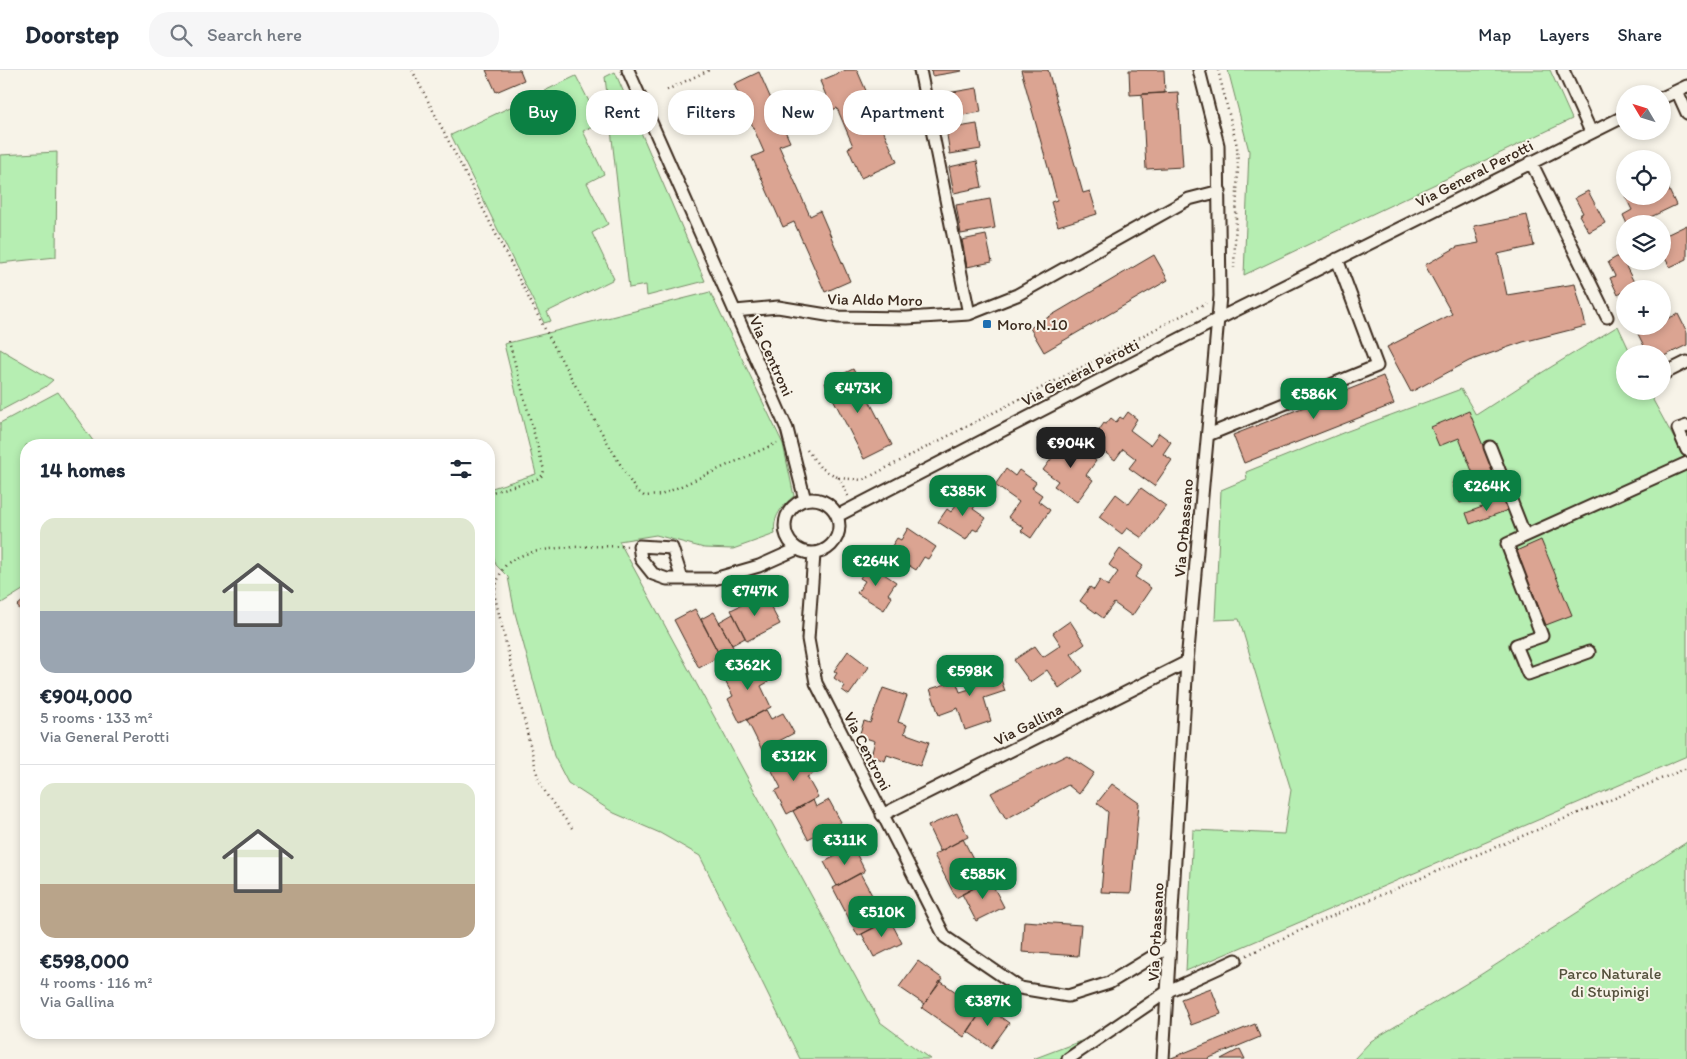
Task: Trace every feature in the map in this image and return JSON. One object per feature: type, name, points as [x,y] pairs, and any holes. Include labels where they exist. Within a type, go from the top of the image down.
[{"type":"street","points":[[628,70],[735,311]]},
{"type":"street","points":[[920,70],[969,314]]},
{"type":"street","name":"Via Orbassano","points":[[1163,1059],[1187,662],[1220,296],[1218,144],[1200,70]]},
{"type":"street","points":[[1563,70],[1592,132]]},
{"type":"street","points":[[1682,88],[1687,113]]},
{"type":"street","name":"Via General Perotti","points":[[837,516],[1218,319],[1616,120]]},
{"type":"street","points":[[1531,162],[1607,317]]},
{"type":"street","name":"Via Aldo Moro","points":[[735,311],[778,307],[839,317],[907,318],[969,314],[1016,294],[1189,199],[1220,191]]},
{"type":"street","points":[[1208,435],[1377,366],[1337,259]]},
{"type":"street","name":"Via Centroni","points":[[735,311],[789,438],[805,500]]},
{"type":"street","points":[[1671,370],[1687,362]]},
{"type":"street","points":[[1687,426],[1678,430],[1687,450]]},
{"type":"street","points":[[1490,448],[1525,536]]},
{"type":"street","points":[[1589,652],[1528,674],[1516,645],[1542,636],[1506,544],[1687,463]]},
{"type":"street","points":[[682,579],[672,548],[639,546],[641,559],[653,574],[667,579],[682,579],[714,579],[759,566],[797,550],[814,554],[824,551],[832,545],[838,535],[839,520],[826,503],[815,499],[805,500],[796,504],[786,517],[785,530],[787,538],[797,550]]},
{"type":"street","name":"Via Centroni","points":[[814,554],[808,639],[816,683],[945,937],[1020,988],[1068,996],[1109,983],[1170,946]]},
{"type":"street","name":"Via Gallina","points":[[882,815],[1187,662]]},
{"type":"street","points":[[1168,991],[1236,960]]},
{"type":"street","name":"Via Orbassano","points":[[1068,1059],[1168,991]]},
{"type":"path","points":[[412,70],[544,328],[596,425],[635,489],[644,496],[662,495],[789,438]]},
{"type":"path","points":[[667,90],[709,70]]},
{"type":"path","points":[[803,445],[820,468],[839,478],[863,480],[1220,296]]},
{"type":"path","points":[[495,491],[537,479],[543,474],[544,470],[508,338]]},
{"type":"path","points":[[839,478],[853,507]]},
{"type":"path","points":[[495,590],[500,573],[508,563],[526,554],[545,550],[639,546]]},
{"type":"path","points":[[495,597],[538,778],[548,797],[572,828]]},
{"type":"path","points":[[1236,960],[1328,917],[1687,768]]},
{"type":"green space","points":[[1228,70],[1550,70],[1572,119],[1244,275],[1249,151]]},
{"type":"green space","points":[[615,72],[623,90],[606,90],[605,77]]},
{"type":"green space","points":[[576,76],[586,96],[586,130],[583,131],[604,174],[587,183],[608,224],[592,233],[614,279],[547,312],[551,321],[544,323],[451,135],[510,107],[510,135],[576,135],[576,90],[546,90]]},
{"type":"green space","points":[[612,135],[642,135],[705,281],[647,296],[646,285],[629,288]]},
{"type":"green space","points":[[57,152],[56,257],[0,263],[0,155]]},
{"type":"green space","points":[[710,292],[783,444],[794,496],[779,512],[775,522],[775,534],[733,549],[704,548],[656,535],[619,541],[880,1022],[930,1059],[800,1059],[700,856],[660,833],[614,813],[568,783],[554,756],[515,613],[508,577],[495,562],[495,487],[536,474],[504,344]]},
{"type":"green space","points":[[1616,327],[1616,335],[1622,335],[1627,345],[1616,345],[1616,400],[1653,400],[1687,462],[1687,756],[1186,971],[1193,830],[1284,834],[1291,790],[1239,619],[1215,620],[1221,490],[1247,479],[1246,472],[1345,432],[1461,389],[1476,415]]},
{"type":"green space","points":[[0,349],[53,380],[45,387],[0,411]]},
{"type":"green space","points":[[58,392],[92,439],[20,439],[20,592],[0,604],[0,423]]},
{"type":"green space","name":"Parco Naturale di Stupinigi","points":[[1687,842],[1687,1059],[1354,1059],[1371,1041],[1477,977]]},
{"type":"green space","points":[[1094,1036],[1062,1059],[1033,1059]]},
{"type":"building","points":[[486,70],[520,70],[524,80],[496,92]]},
{"type":"building","points":[[846,70],[857,70],[866,90],[843,90],[843,122],[837,108],[833,110],[833,90],[824,90],[820,81]]},
{"type":"building","points":[[931,70],[961,70],[962,71],[932,76]]},
{"type":"building","points":[[1021,70],[1048,70],[1083,193],[1090,191],[1097,214],[1058,226],[1051,202],[1057,200]]},
{"type":"building","points":[[1129,70],[1164,70],[1165,93],[1130,95]]},
{"type":"building","points":[[759,72],[767,90],[764,90],[764,135],[787,135],[790,142],[779,146],[810,216],[820,211],[850,281],[825,292],[794,222],[783,227],[752,157],[764,152],[754,129],[754,90],[737,90],[734,84]]},
{"type":"building","points":[[977,88],[981,112],[963,115],[963,90]]},
{"type":"building","points":[[1178,92],[1183,167],[1146,169],[1142,94]]},
{"type":"building","points":[[977,124],[981,149],[950,154],[947,135],[963,135],[963,126]]},
{"type":"building","points":[[848,135],[885,135],[897,162],[861,178],[848,148],[853,146]]},
{"type":"building","points":[[977,161],[982,187],[954,193],[949,167]]},
{"type":"building","points":[[1588,191],[1605,223],[1589,232],[1579,215],[1583,213],[1575,198]]},
{"type":"building","points":[[1671,194],[1676,205],[1655,215],[1623,215],[1632,210],[1630,205],[1671,205]]},
{"type":"building","points":[[990,199],[995,228],[961,234],[956,205]]},
{"type":"building","points":[[1527,215],[1534,246],[1498,254],[1507,295],[1575,284],[1586,326],[1523,342],[1469,361],[1411,392],[1387,347],[1452,314],[1425,265],[1457,247],[1479,243],[1474,226]]},
{"type":"building","points":[[1687,225],[1687,259],[1671,267],[1671,233]]},
{"type":"building","points":[[986,235],[992,262],[967,267],[962,240]]},
{"type":"building","points":[[1154,255],[1168,280],[1044,352],[1030,328]]},
{"type":"building","points":[[1616,257],[1616,270],[1628,270],[1633,280],[1616,280],[1616,291],[1610,278],[1615,276],[1608,262]]},
{"type":"building","points":[[1678,314],[1687,332],[1687,345],[1671,353],[1671,345],[1644,345],[1638,335],[1671,335],[1671,317]]},
{"type":"building","points":[[853,369],[892,445],[864,459],[825,383]]},
{"type":"building","points":[[1383,376],[1394,404],[1244,463],[1233,435]]},
{"type":"building","points":[[1469,411],[1500,488],[1460,503],[1452,483],[1474,476],[1459,438],[1439,446],[1431,427]]},
{"type":"building","points":[[1128,412],[1137,419],[1130,430],[1150,445],[1159,433],[1171,442],[1163,454],[1172,460],[1154,486],[1129,468],[1136,459],[1123,449],[1115,460],[1091,442],[1104,423],[1106,424],[1111,418],[1116,422],[1120,417],[1123,419]]},
{"type":"building","points":[[1066,439],[1072,444],[1075,440],[1085,448],[1083,451],[1096,461],[1086,475],[1093,480],[1077,502],[1054,486],[1058,481],[1043,470]]},
{"type":"building","points":[[1006,469],[1015,476],[1019,470],[1036,482],[1032,488],[1042,495],[1038,501],[1050,510],[1031,538],[1021,531],[1024,528],[1008,517],[1019,502],[995,485]]},
{"type":"building","points":[[1141,488],[1166,506],[1142,538],[1127,528],[1122,534],[1099,517],[1116,494],[1129,504]]},
{"type":"building","points":[[965,492],[978,501],[973,509],[986,518],[977,531],[973,529],[966,540],[938,522],[947,509],[951,512]]},
{"type":"building","points":[[1504,499],[1508,510],[1470,524],[1466,513]]},
{"type":"building","points":[[908,528],[936,547],[928,559],[924,557],[916,570],[888,552],[897,538],[901,540]]},
{"type":"building","points":[[1541,540],[1572,615],[1546,625],[1516,551]]},
{"type":"building","points":[[1120,549],[1143,566],[1135,577],[1151,588],[1132,616],[1114,603],[1103,618],[1080,601],[1090,587],[1094,590],[1100,580],[1108,586],[1118,572],[1109,565]]},
{"type":"building","points":[[869,564],[896,582],[888,594],[892,597],[884,610],[857,593],[865,581],[860,578]]},
{"type":"building","points":[[764,594],[780,624],[747,641],[731,610]]},
{"type":"building","points":[[695,609],[720,656],[699,668],[674,620]]},
{"type":"building","points":[[714,612],[734,649],[720,656],[701,619]]},
{"type":"building","points":[[733,614],[745,638],[732,645],[719,622]]},
{"type":"building","points":[[1070,621],[1085,644],[1071,654],[1083,671],[1059,688],[1047,670],[1030,682],[1014,660],[1035,646],[1043,657],[1061,645],[1053,633]]},
{"type":"building","points":[[848,651],[869,667],[849,695],[842,690],[845,686],[834,678],[837,673],[834,671]]},
{"type":"building","points":[[757,660],[768,682],[761,686],[771,707],[740,723],[728,699],[733,696],[723,677]]},
{"type":"building","points":[[996,665],[1005,691],[984,698],[991,721],[965,730],[958,708],[939,715],[930,689],[956,681],[960,692],[973,688],[969,674]]},
{"type":"building","points":[[883,688],[907,696],[898,722],[907,725],[904,733],[929,742],[920,766],[887,755],[885,761],[871,756],[875,741],[859,736],[864,721],[870,723]]},
{"type":"building","points":[[766,710],[771,719],[783,713],[794,733],[762,750],[747,720]]},
{"type":"building","points":[[802,751],[814,773],[807,777],[818,797],[787,814],[775,791],[781,788],[770,767]]},
{"type":"building","points":[[1067,755],[1094,773],[1079,794],[1068,785],[1006,819],[991,793]]},
{"type":"building","points":[[1112,784],[1139,803],[1131,893],[1101,892],[1108,812],[1097,803]]},
{"type":"building","points":[[813,800],[816,807],[829,800],[841,822],[808,839],[793,811]]},
{"type":"building","points":[[957,813],[968,837],[940,851],[928,826]]},
{"type":"building","points":[[963,839],[985,882],[956,898],[934,855]]},
{"type":"building","points":[[853,847],[865,871],[837,886],[824,862]]},
{"type":"building","points":[[860,873],[886,921],[858,936],[833,888]]},
{"type":"building","points":[[990,880],[1004,907],[976,921],[962,894]]},
{"type":"building","points":[[890,920],[902,943],[874,957],[862,934]]},
{"type":"building","points":[[1024,921],[1081,925],[1078,956],[1022,952]]},
{"type":"building","points":[[918,961],[943,979],[924,1004],[899,987]]},
{"type":"building","points":[[940,981],[982,1010],[964,1037],[922,1008]]},
{"type":"building","points":[[1211,988],[1221,1014],[1191,1025],[1181,999]]},
{"type":"building","points":[[985,1006],[1009,1023],[991,1048],[968,1032]]},
{"type":"building","points":[[1255,1024],[1260,1037],[1207,1059],[1169,1059]]},
{"type":"building","points":[[1240,1049],[1245,1059],[1221,1059]]},
{"type":"place","name":"Moro N.10","points":[[987,324]]}]
